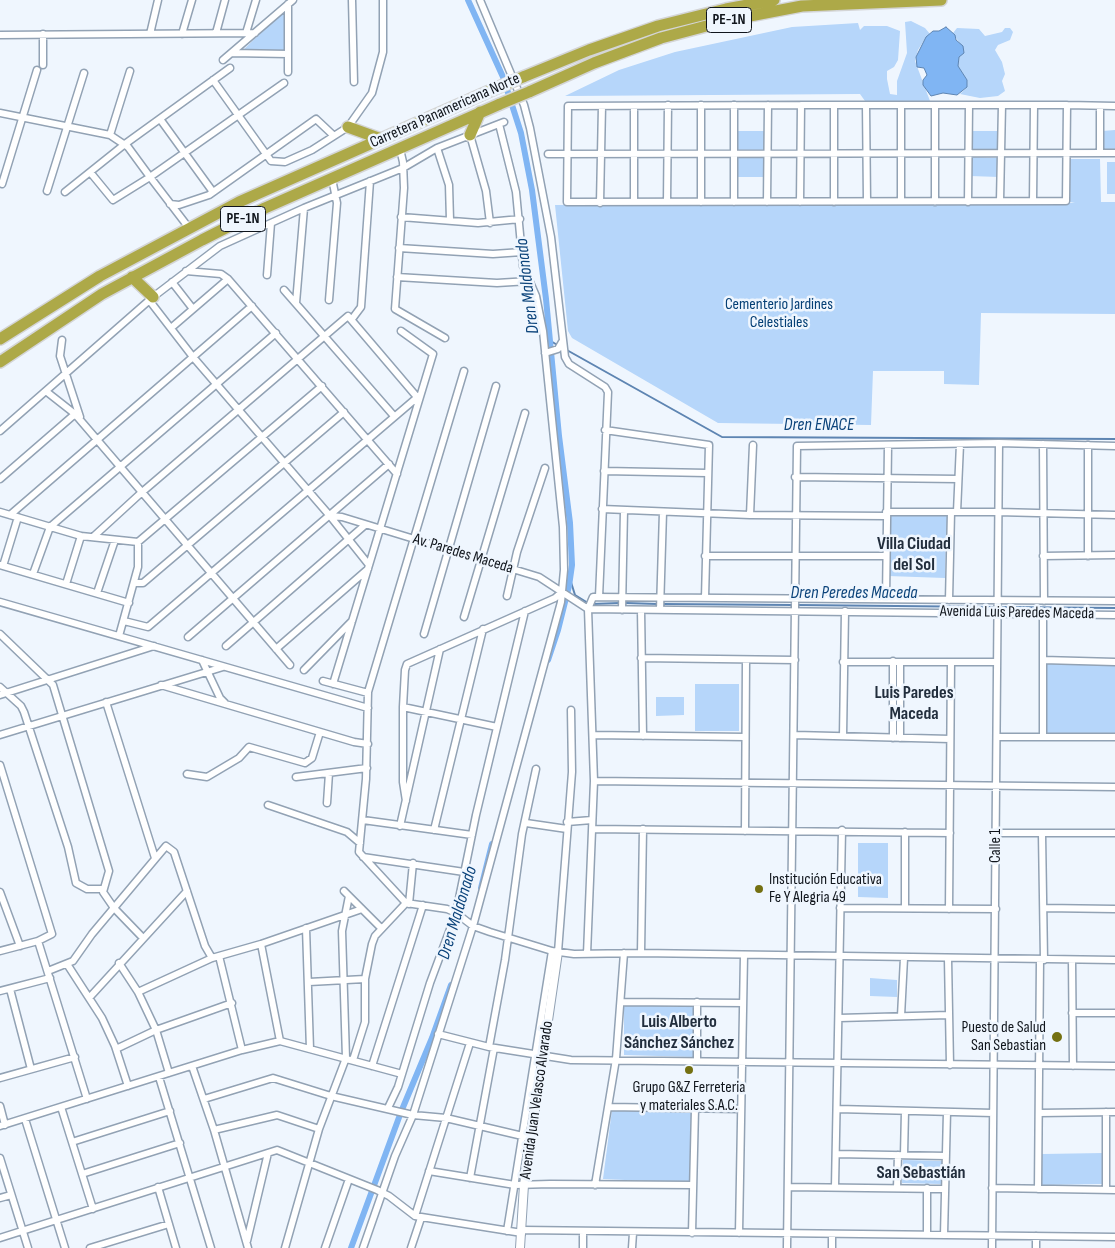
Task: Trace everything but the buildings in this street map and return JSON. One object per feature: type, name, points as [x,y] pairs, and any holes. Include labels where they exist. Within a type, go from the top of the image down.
[{"type":"highway","name":"Carretera Panamericana Norte","points":[[0,338],[100,276],[239,202],[492,90],[589,50],[658,26],[726,9],[774,0]]},
{"type":"highway","name":"Carretera Panamericana Norte","points":[[0,362],[102,294],[265,208],[594,63],[661,38],[729,20],[802,6],[941,0]]},
{"type":"highway","points":[[470,135],[480,112]]},
{"type":"highway","points":[[348,127],[381,139]]},
{"type":"highway","points":[[132,277],[151,299]]},
{"type":"street","points":[[150,34],[158,0]]},
{"type":"street","points":[[182,34],[192,0]]},
{"type":"street","points":[[216,34],[225,0]]},
{"type":"street","points":[[246,33],[256,0]]},
{"type":"street","points":[[352,0],[354,82]]},
{"type":"street","points":[[213,80],[271,161],[285,162],[312,150],[348,127],[372,93],[383,52],[384,0]]},
{"type":"street","points":[[480,0],[524,105],[530,128],[551,237],[562,342],[567,362],[606,387],[608,392],[599,597]]},
{"type":"street","points":[[223,60],[290,2]]},
{"type":"street","points":[[288,72],[290,2]]},
{"type":"street","points":[[0,35],[255,33]]},
{"type":"street","points":[[2,184],[22,118],[40,68],[43,34]]},
{"type":"street","points":[[232,53],[288,54]]},
{"type":"street","points":[[65,192],[125,144],[230,68]]},
{"type":"street","points":[[110,135],[130,70]]},
{"type":"street","points":[[47,191],[84,72]]},
{"type":"street","points":[[90,172],[113,200],[150,177],[284,83]]},
{"type":"street","points":[[800,202],[801,104]]},
{"type":"street","points":[[1067,105],[1066,201],[567,202],[568,106],[801,104],[834,105],[1067,105],[1115,106]]},
{"type":"street","points":[[667,202],[668,105]]},
{"type":"street","points":[[701,105],[701,202]]},
{"type":"street","points":[[734,105],[734,202]]},
{"type":"street","points":[[767,202],[768,105]]},
{"type":"street","points":[[834,105],[834,202]]},
{"type":"street","points":[[866,105],[867,201]]},
{"type":"street","points":[[901,105],[901,202]]},
{"type":"street","points":[[935,105],[935,202]]},
{"type":"street","points":[[968,202],[969,105]]},
{"type":"street","points":[[1000,201],[1002,105]]},
{"type":"street","points":[[1033,201],[1034,105]]},
{"type":"street","points":[[600,203],[602,106]]},
{"type":"street","points":[[634,106],[634,202]]},
{"type":"street","points":[[1100,106],[1100,153]]},
{"type":"street","points":[[0,113],[110,135],[125,144],[190,228]]},
{"type":"street","points":[[160,119],[213,192]]},
{"type":"street","points":[[170,204],[190,203],[213,192],[316,119],[333,135]]},
{"type":"street","points":[[0,431],[47,392],[151,299],[220,246],[304,208],[403,168],[437,148],[502,123],[520,219],[523,266],[536,296],[545,353],[563,527],[564,570],[562,592],[473,926],[414,1115],[380,1191],[363,1248]]},
{"type":"street","points":[[470,135],[485,186],[490,223]]},
{"type":"street","points":[[437,148],[449,185],[450,220]]},
{"type":"street","points":[[400,149],[404,188],[395,309],[445,338]]},
{"type":"street","points":[[548,154],[1115,153]]},
{"type":"street","points":[[329,300],[337,195],[332,179]]},
{"type":"street","points":[[352,319],[360,307],[370,181]]},
{"type":"street","points":[[296,303],[304,208]]},
{"type":"street","points":[[401,217],[490,223],[520,219]]},
{"type":"street","points":[[267,275],[271,223]]},
{"type":"street","points":[[399,248],[493,254],[522,252]]},
{"type":"street","points":[[186,271],[222,274],[228,279],[397,474]]},
{"type":"street","points":[[397,277],[497,283],[529,281]]},
{"type":"street","points":[[171,328],[228,279]]},
{"type":"street","points":[[172,282],[193,310]]},
{"type":"street","points":[[284,290],[394,416]]},
{"type":"street","points":[[151,299],[193,357],[330,516],[369,567]]},
{"type":"street","points":[[10,515],[252,306]]},
{"type":"street","points":[[93,538],[141,493],[239,411],[346,317],[352,319],[419,395]]},
{"type":"street","points":[[333,684],[419,395],[433,354],[401,331]]},
{"type":"street","points":[[33,574],[50,527],[276,333]]},
{"type":"street","points":[[62,340],[60,356],[81,421]]},
{"type":"street","points":[[545,353],[558,349],[562,342]]},
{"type":"street","points":[[464,371],[368,693],[367,768],[359,852],[407,903],[439,907],[456,912],[473,926],[508,938],[555,951],[587,954],[642,952],[948,959],[1115,960]]},
{"type":"street","points":[[0,512],[81,536],[138,542],[322,386]]},
{"type":"street","points":[[424,634],[496,386]]},
{"type":"street","points":[[47,392],[75,414],[290,665]]},
{"type":"street","points":[[124,621],[148,626],[419,395]]},
{"type":"street","points":[[134,583],[143,584],[344,412]]},
{"type":"street","points":[[464,617],[525,413]]},
{"type":"street","points":[[0,479],[75,414]]},
{"type":"street","points":[[605,430],[709,445],[704,598]]},
{"type":"street","points":[[787,1248],[794,831],[797,446],[999,443],[1115,446]]},
{"type":"street","name":"Calle 1","points":[[992,1248],[999,443]]},
{"type":"street","points":[[949,600],[960,444]]},
{"type":"street","points":[[1043,444],[1044,601]]},
{"type":"street","points":[[750,515],[753,446]]},
{"type":"street","points":[[886,599],[886,478],[888,446]]},
{"type":"street","points":[[1088,446],[1088,556]]},
{"type":"street","points":[[188,637],[389,464]]},
{"type":"street","points":[[507,596],[545,468]]},
{"type":"street","points":[[604,472],[707,473]]},
{"type":"street","points":[[796,477],[958,479]]},
{"type":"street","points":[[602,509],[750,515],[954,512],[1115,515]]},
{"type":"street","points":[[622,610],[624,510]]},
{"type":"street","points":[[660,610],[663,512]]},
{"type":"street","name":"Av. Paredes Maceda","points":[[330,516],[342,517],[539,577],[588,609]]},
{"type":"street","points":[[18,517],[1,565],[129,603]]},
{"type":"street","points":[[226,646],[365,524]]},
{"type":"street","points":[[66,584],[81,536]]},
{"type":"street","points":[[97,593],[115,540]]},
{"type":"street","points":[[118,636],[124,621],[138,567],[138,542]]},
{"type":"street","points":[[1043,556],[1115,555]]},
{"type":"street","points":[[705,556],[886,556]]},
{"type":"street","points":[[276,649],[369,567]]},
{"type":"street","points":[[406,801],[403,788],[403,707],[406,666],[562,592]]},
{"type":"street","points":[[587,954],[594,781],[588,609],[591,598],[1115,601]]},
{"type":"street","points":[[0,602],[368,708]]},
{"type":"street","name":"Avenida Luis Paredes Maceda","points":[[588,609],[998,612],[1115,615]]},
{"type":"street","points":[[641,610],[643,736]]},
{"type":"street","points":[[388,1108],[402,1074],[430,983],[456,912],[472,835],[525,611]]},
{"type":"street","points":[[843,736],[844,611]]},
{"type":"street","points":[[1043,614],[1043,737]]},
{"type":"street","points":[[304,670],[353,620]]},
{"type":"street","points":[[434,830],[463,718],[483,629]]},
{"type":"street","points":[[0,634],[53,685],[109,871],[102,889]]},
{"type":"street","points":[[3,694],[50,681],[154,646]]},
{"type":"street","points":[[400,826],[440,649]]},
{"type":"street","points":[[641,658],[795,660]]},
{"type":"street","points":[[202,660],[220,698],[227,705]]},
{"type":"street","points":[[745,831],[746,660]]},
{"type":"street","points":[[1043,660],[1115,662]]},
{"type":"street","points":[[843,662],[997,662]]},
{"type":"street","points":[[896,662],[896,738]]},
{"type":"street","points":[[949,909],[951,662]]},
{"type":"street","points":[[0,735],[224,666]]},
{"type":"street","points":[[323,681],[368,693]]},
{"type":"street","points":[[161,685],[320,732],[368,744]]},
{"type":"street","points":[[0,687],[3,694],[21,706],[29,726],[68,848],[76,883],[87,889],[102,889]]},
{"type":"street","points":[[106,702],[155,858]]},
{"type":"street","points":[[403,707],[463,718],[497,727]]},
{"type":"street","points":[[555,951],[572,772],[571,710]]},
{"type":"street","points":[[187,774],[207,777],[239,758],[249,747],[305,764],[312,758],[320,732]]},
{"type":"street","points":[[593,735],[745,737]]},
{"type":"street","points":[[795,735],[950,739]]},
{"type":"street","points":[[997,737],[1115,737]]},
{"type":"street","points":[[0,765],[52,934],[38,941],[0,951]]},
{"type":"street","points":[[296,777],[367,768]]},
{"type":"street","points":[[470,1178],[536,769]]},
{"type":"street","points":[[328,804],[329,773]]},
{"type":"street","points":[[594,781],[1115,787]]},
{"type":"street","points":[[268,805],[347,832],[360,843]]},
{"type":"street","points":[[363,820],[472,835]]},
{"type":"street","points":[[526,823],[567,826],[592,820]]},
{"type":"street","points":[[593,829],[842,830],[950,833]]},
{"type":"street","points":[[642,952],[643,829]]},
{"type":"street","points":[[835,1187],[842,830]]},
{"type":"street","points":[[904,832],[905,908]]},
{"type":"street","points":[[996,833],[1115,833]]},
{"type":"street","points":[[1038,1189],[1039,1065],[1044,908],[1042,834]]},
{"type":"street","points":[[48,971],[73,961],[155,858],[164,848],[172,848],[204,946],[216,957],[232,1003],[242,1050]]},
{"type":"street","points":[[363,857],[464,872]]},
{"type":"street","points":[[285,1248],[319,1129],[365,1022],[365,979],[370,950],[375,936],[381,928],[407,903],[413,864]]},
{"type":"street","points":[[102,889],[114,908],[143,938]]},
{"type":"street","points":[[89,998],[187,891]]},
{"type":"street","points":[[344,891],[381,928]]},
{"type":"street","points":[[0,892],[20,946]]},
{"type":"street","points":[[349,896],[344,915],[342,980],[349,1059]]},
{"type":"street","points":[[372,1066],[423,905]]},
{"type":"street","points":[[840,908],[996,909]]},
{"type":"street","points":[[1044,908],[1115,909]]},
{"type":"street","points":[[138,992],[216,957],[261,944],[362,909]]},
{"type":"street","points":[[306,928],[310,1049]]},
{"type":"street","points":[[38,941],[88,1100]]},
{"type":"street","points":[[261,944],[280,1041]]},
{"type":"street","name":"Avenida Juan Velasco Alvarado","points":[[520,1248],[524,1185],[531,1138],[539,1056],[555,951]]},
{"type":"street","points":[[595,1185],[616,1059],[622,1002],[624,953]]},
{"type":"street","points":[[738,1233],[744,955]]},
{"type":"street","points":[[901,1016],[904,958]]},
{"type":"street","points":[[948,959],[950,1065]]},
{"type":"street","points":[[1072,960],[1073,1066]]},
{"type":"street","points":[[120,963],[138,992],[156,1030],[169,1073]]},
{"type":"street","points":[[66,964],[102,1018],[116,1049],[128,1086]]},
{"type":"street","points":[[0,991],[50,978]]},
{"type":"street","points":[[309,982],[365,979]]},
{"type":"street","points":[[10,989],[31,1069]]},
{"type":"street","points":[[622,1002],[743,1003]]},
{"type":"street","points":[[697,1002],[697,1061]]},
{"type":"street","points":[[116,1049],[156,1030],[232,1003]]},
{"type":"street","points":[[1072,1013],[1115,1013]]},
{"type":"street","points":[[839,1018],[949,1015]]},
{"type":"street","points":[[438,1034],[492,1048],[571,1060],[616,1059],[790,1064],[1115,1066]]},
{"type":"street","points":[[0,1106],[3,1125],[88,1100],[242,1050],[280,1041],[402,1074]]},
{"type":"street","points":[[411,1248],[429,1171],[470,1043]]},
{"type":"street","points":[[507,1231],[522,1136],[539,1056]]},
{"type":"street","points":[[0,1078],[75,1057]]},
{"type":"street","points":[[192,1066],[214,1130],[247,1246]]},
{"type":"street","points":[[159,1077],[212,1248]]},
{"type":"street","points":[[204,1100],[273,1078],[332,1096],[414,1115],[446,1118],[531,1138]]},
{"type":"street","points":[[61,1107],[93,1209]]},
{"type":"street","points":[[608,1107],[741,1109]]},
{"type":"street","points":[[692,1233],[695,1109]]},
{"type":"street","points":[[838,1109],[993,1113]]},
{"type":"street","points":[[72,1142],[170,1111]]},
{"type":"street","points":[[897,1188],[905,1111]]},
{"type":"street","points":[[944,1235],[947,1112]]},
{"type":"street","points":[[1106,1112],[1106,1190]]},
{"type":"street","points":[[1039,1113],[1115,1112]]},
{"type":"street","points":[[214,1130],[276,1115],[319,1129]]},
{"type":"street","points":[[25,1119],[65,1248]]},
{"type":"street","points":[[82,1174],[180,1143]]},
{"type":"street","points":[[0,1238],[277,1150],[380,1191],[418,1217],[507,1231],[1115,1237]]},
{"type":"street","points":[[247,1246],[268,1152]]},
{"type":"street","points":[[836,1154],[946,1156]]},
{"type":"street","points":[[0,1161],[28,1248]]},
{"type":"street","points":[[429,1171],[515,1185],[693,1186]]},
{"type":"street","points":[[325,1248],[349,1179]]},
{"type":"street","points":[[158,1187],[176,1248]]},
{"type":"street","points":[[788,1187],[945,1189]]},
{"type":"street","points":[[926,1235],[927,1188]]},
{"type":"street","points":[[992,1188],[1115,1190]]},
{"type":"street","points":[[0,1198],[11,1195]]},
{"type":"street","points":[[90,1248],[169,1224]]},
{"type":"street","points":[[583,1232],[583,1248]]},
{"type":"street","points":[[632,1233],[632,1248]]},
{"type":"street","points":[[832,1234],[832,1248]]},
{"type":"street","points":[[1036,1236],[1036,1248]]},
{"type":"green space","points":[[285,10],[285,50],[243,50]]},
{"type":"green space","points":[[911,21],[925,28],[930,34],[918,50],[915,61],[930,101],[865,101],[860,94],[565,96],[619,70],[675,52],[792,27],[858,23],[860,30],[864,26],[887,26],[900,31],[898,60],[894,67],[887,71],[890,94],[897,95],[897,81],[907,53],[905,22]]},
{"type":"green space","points":[[957,28],[979,29],[985,36],[1002,32],[1005,28],[1010,28],[1013,32],[1010,40],[998,45],[995,50],[1002,62],[1005,74],[1002,81],[1005,91],[998,96],[980,98],[960,94],[967,87],[967,80],[958,66],[960,44],[953,33]]},
{"type":"green space","points":[[1115,130],[1115,150],[1102,150],[1102,131]]},
{"type":"green space","points":[[736,131],[765,131],[766,150],[736,151]]},
{"type":"green space","points":[[971,131],[999,131],[999,150],[970,149]]},
{"type":"green space","points":[[970,157],[999,158],[999,177],[970,176]]},
{"type":"green space","points":[[737,158],[765,158],[765,177],[737,177]]},
{"type":"green space","name":"Cementerio Jardines Celestiales","points":[[1069,159],[1100,159],[1101,202],[1115,202],[1115,314],[981,313],[979,385],[944,384],[944,371],[873,371],[871,425],[718,423],[572,338],[568,331],[555,205],[1075,203],[1070,202]]},
{"type":"green space","points":[[1107,162],[1115,162],[1115,194],[1107,194]]},
{"type":"green space","points":[[890,514],[946,515],[948,517],[948,540],[890,538]]},
{"type":"green space","points":[[890,539],[946,541],[945,578],[888,576]]},
{"type":"green space","points":[[1046,663],[1115,663],[1115,736],[1046,734]]},
{"type":"green space","points":[[695,684],[739,684],[739,731],[695,731]]},
{"type":"green space","points":[[656,697],[684,697],[684,715],[656,716]]},
{"type":"green space","points":[[858,843],[888,843],[888,898],[858,897]]},
{"type":"green space","points":[[870,978],[897,980],[897,997],[870,996]]},
{"type":"green space","points":[[627,1005],[694,1007],[694,1057],[624,1055],[624,1007]]},
{"type":"green space","points":[[612,1110],[691,1113],[690,1183],[603,1179]]},
{"type":"green space","points":[[1104,1153],[1103,1184],[1042,1185],[1042,1154]]},
{"type":"green space","points":[[903,1160],[943,1161],[942,1184],[902,1183]]},
{"type":"water","points":[[946,27],[963,46],[964,53],[959,57],[958,66],[967,80],[967,87],[957,95],[943,93],[931,96],[923,85],[923,80],[927,75],[924,68],[917,67],[916,57],[926,37],[933,31],[939,31]]},
{"type":"waterway","name":"Dren Maldonado","points":[[468,0],[503,77],[521,133],[532,190],[546,299],[559,436],[570,523],[572,565],[558,630],[548,660]]},
{"type":"waterway","name":"Dren ENACE","points":[[549,340],[559,346]]},
{"type":"waterway","name":"Dren ENACE","points":[[565,349],[722,437],[1115,439]]},
{"type":"waterway","name":"Dren Maldonado","points":[[570,579],[575,595],[588,603]]},
{"type":"waterway","name":"Dren Peredes Maceda","points":[[592,604],[620,603]]},
{"type":"waterway","name":"Dren Peredes Maceda","points":[[625,603],[658,604]]},
{"type":"waterway","name":"Dren Peredes Maceda","points":[[662,604],[793,605]]},
{"type":"waterway","name":"Dren Peredes Maceda","points":[[797,605],[995,607]]},
{"type":"waterway","name":"Dren Peredes Maceda","points":[[1000,607],[1115,608]]},
{"type":"waterway","name":"Dren Maldonado","points":[[481,888],[492,844]]},
{"type":"waterway","name":"Dren Maldonado","points":[[351,1248],[401,1112],[432,1038],[451,985]]},
{"type":"place","name":"Institución Educativa Fe Y Alegria 49","points":[[759,889]]},
{"type":"place","name":"Puesto de Salud San Sebastian","points":[[1057,1037]]},
{"type":"place","name":"Grupo G&Z Ferreteria y materiales S.A.C.","points":[[689,1070]]},
{"type":"district","name":"Villa Ciudad del Sol","points":[[914,554]]},
{"type":"district","name":"Luis Paredes Maceda","points":[[914,703]]},
{"type":"district","name":"Luis Alberto Sánchez Sánchez","points":[[679,1032]]},
{"type":"district","name":"San Sebastián","points":[[921,1173]]}]
